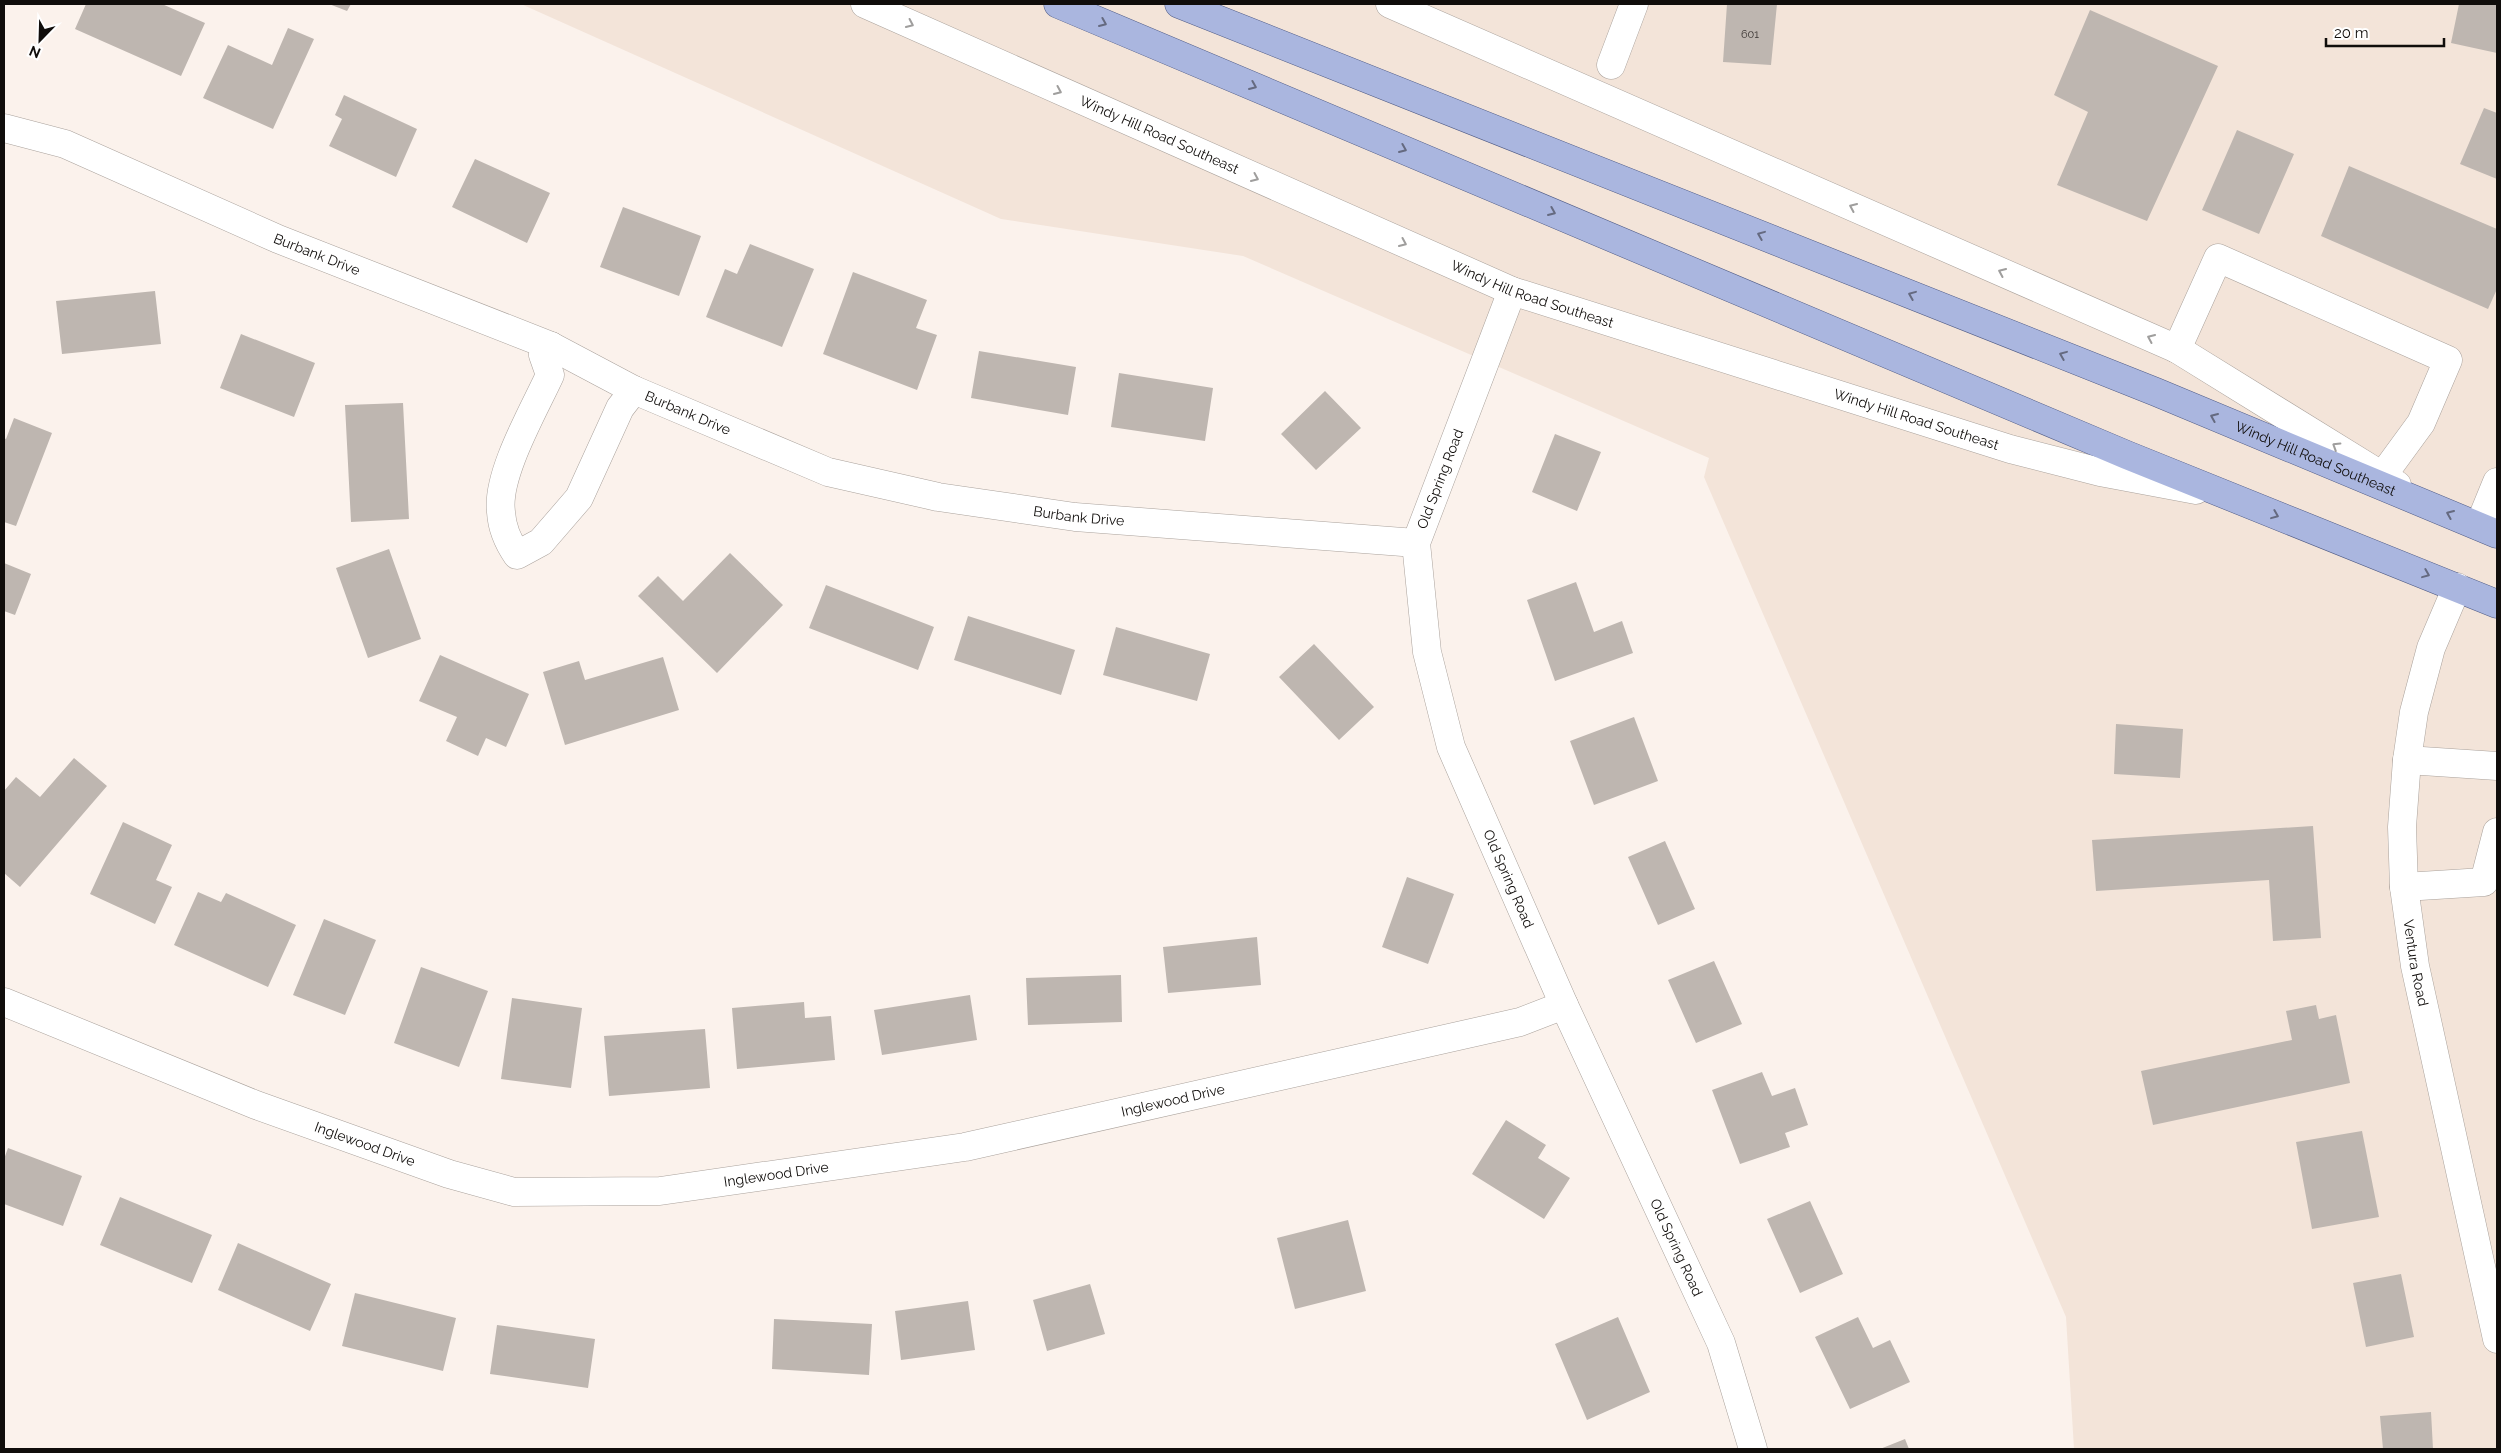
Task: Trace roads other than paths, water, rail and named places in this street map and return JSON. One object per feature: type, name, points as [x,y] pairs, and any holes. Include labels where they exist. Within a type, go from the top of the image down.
[{"type":"main road","name":"Windy Hill Road Southeast","points":[[1058,4],[2230,497],[2497,604]]},
{"type":"main road","name":"Windy Hill Road Southeast","points":[[1179,4],[2147,388],[2282,446],[2488,530]]},
{"type":"street","name":"Windy Hill Road Southeast","points":[[865,4],[1512,292],[2010,449],[2100,472],[2230,497]]},
{"type":"street","name":"Windy Hill Road Southeast","points":[[1390,4],[2177,349],[2383,475],[2421,502]]},
{"type":"street","points":[[1611,65],[1634,4]]},
{"type":"street","name":"Burbank Drive","points":[[4,129],[65,144],[278,239],[551,346],[634,390],[828,472],[938,497],[1075,517],[1416,543]]},
{"type":"street","points":[[2177,349],[2218,258],[2448,360],[2422,423],[2383,475]]},
{"type":"street","name":"Old Spring Road","points":[[1512,292],[1416,543],[1427,652],[1450,747],[1564,1005],[1721,1343],[1753,1449]]},
{"type":"street","points":[[551,346],[543,355],[550,375],[506,472],[500,511],[506,538],[517,555],[541,542],[579,498],[620,408],[634,390]]},
{"type":"street","points":[[2488,530],[2497,482]]},
{"type":"street","name":"Ventura Road","points":[[2457,587],[2431,648],[2422,681],[2407,760],[2402,827],[2404,887],[2415,966],[2488,1252],[2497,1339]]},
{"type":"street","points":[[2407,760],[2497,766]]},
{"type":"street","points":[[2404,887],[2484,882],[2497,832]]},
{"type":"street","name":"Inglewood Drive","points":[[4,1002],[256,1105],[449,1174],[514,1192],[660,1191],[965,1147],[1520,1022],[1564,1005]]}]
